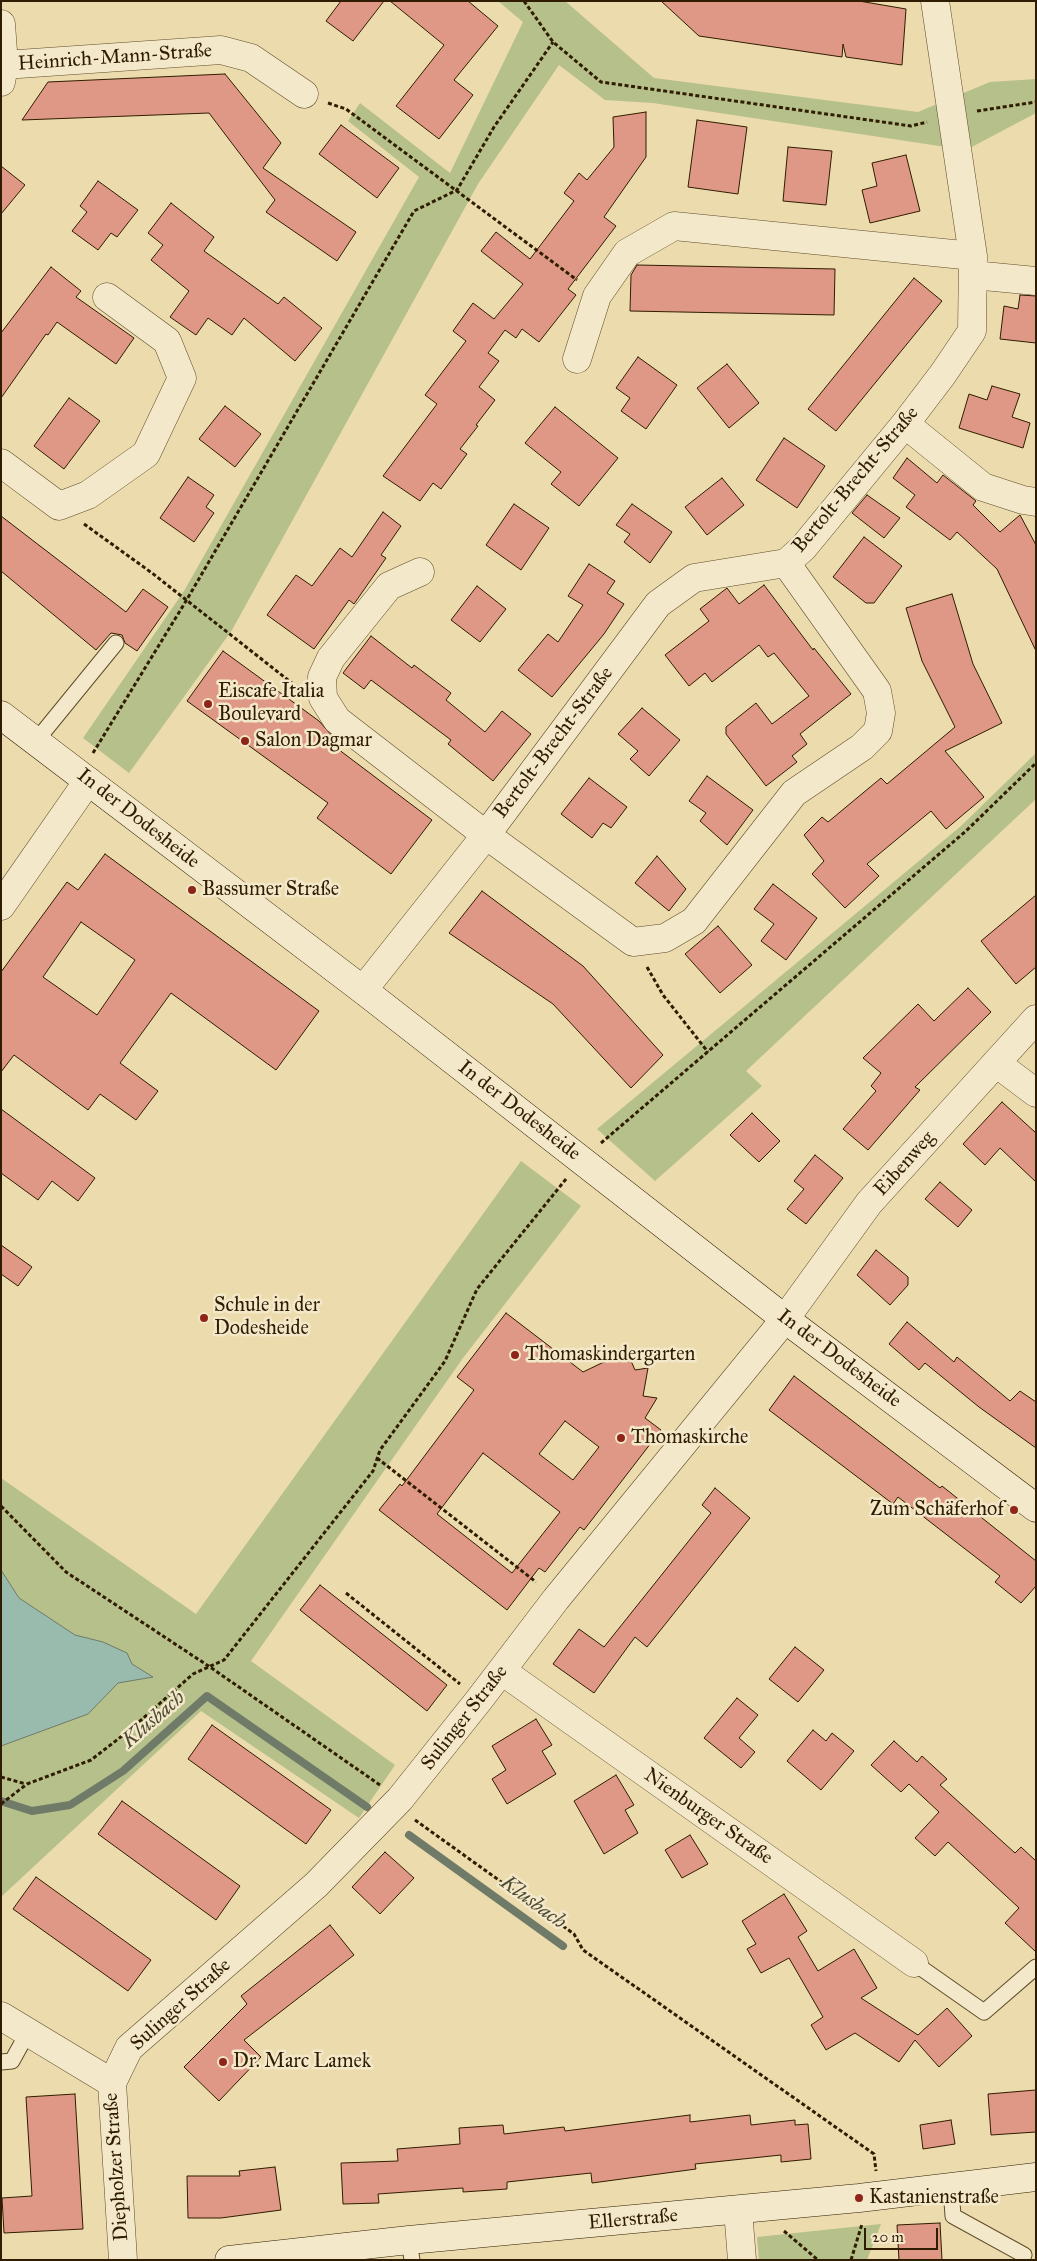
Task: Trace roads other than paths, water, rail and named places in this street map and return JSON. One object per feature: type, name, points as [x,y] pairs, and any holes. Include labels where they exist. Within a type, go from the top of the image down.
[{"type":"street","name":"Bertolt-Brecht-Straße","points":[[363,990],[486,835],[658,604],[694,578],[786,563],[803,548],[906,424],[972,331],[973,265],[935,1]]},
{"type":"street","name":"Heinrich-Mann-Straße","points":[[1,24],[2,74],[221,50],[251,58],[277,78],[304,94]]},
{"type":"street","points":[[577,359],[597,296],[627,253],[674,226],[973,265],[1036,280]]},
{"type":"street","points":[[1,463],[59,506],[88,495],[146,454],[182,378],[167,341],[107,297]]},
{"type":"street","points":[[906,424],[983,487],[1023,500],[1036,502]]},
{"type":"street","points":[[486,835],[633,942],[665,938],[694,920],[794,793],[862,747],[878,731],[881,713],[877,691],[786,563]]},
{"type":"street","name":"Bertolt-Brecht-Straße","points":[[420,572],[389,586],[331,658],[322,677],[324,698],[337,720],[486,835]]},
{"type":"street","name":"In der Dodesheide","points":[[1,714],[363,990],[785,1319],[1036,1508]]},
{"type":"street","points":[[1,906],[88,781]]},
{"type":"street","name":"Eibenweg","points":[[785,1319],[869,1203],[1036,1019]]},
{"type":"street","points":[[996,1064],[1036,1093]]},
{"type":"street","name":"Sulinger Straße","points":[[112,2083],[130,2048],[316,1886],[400,1799],[502,1671],[556,1599],[785,1319]]},
{"type":"street","name":"Nienburger Straße","points":[[502,1671],[914,1963]]},
{"type":"street","name":"Diepholzer Straße","points":[[1,2016],[112,2083],[123,2260]]},
{"type":"street","name":"Ellerstraße","points":[[230,2260],[411,2250],[738,2210],[1036,2177]]},
{"type":"street","points":[[738,2210],[742,2260]]},
{"type":"lane","points":[[36,741],[116,643]]},
{"type":"lane","points":[[914,1963],[984,2012],[1036,1967]]},
{"type":"lane","points":[[1,2062],[12,2061],[28,2032]]},
{"type":"lane","points":[[950,2188],[953,2216],[1024,2255]]},
{"type":"waterway","name":"Klusbach","points":[[1,1801],[32,1811],[70,1805],[123,1771],[207,1696],[367,1807]]},
{"type":"waterway","name":"Klusbach","points":[[409,1835],[563,1946]]},
{"type":"place","name":"Eiscafe Italia Boulevard","points":[[208,704]]},
{"type":"place","name":"Salon Dagmar","points":[[245,741]]},
{"type":"place","name":"Bassumer Straße","points":[[192,890]]},
{"type":"place","name":"Schule in der Dodesheide","points":[[204,1318]]},
{"type":"place","name":"Thomaskindergarten","points":[[515,1355]]},
{"type":"place","name":"Thomaskirche","points":[[621,1438]]},
{"type":"place","name":"Zum Schäferhof","points":[[1014,1510]]},
{"type":"place","name":"Dr. Marc Lamek","points":[[223,2062]]},
{"type":"place","name":"Kastanienstraße","points":[[859,2198]]}]
